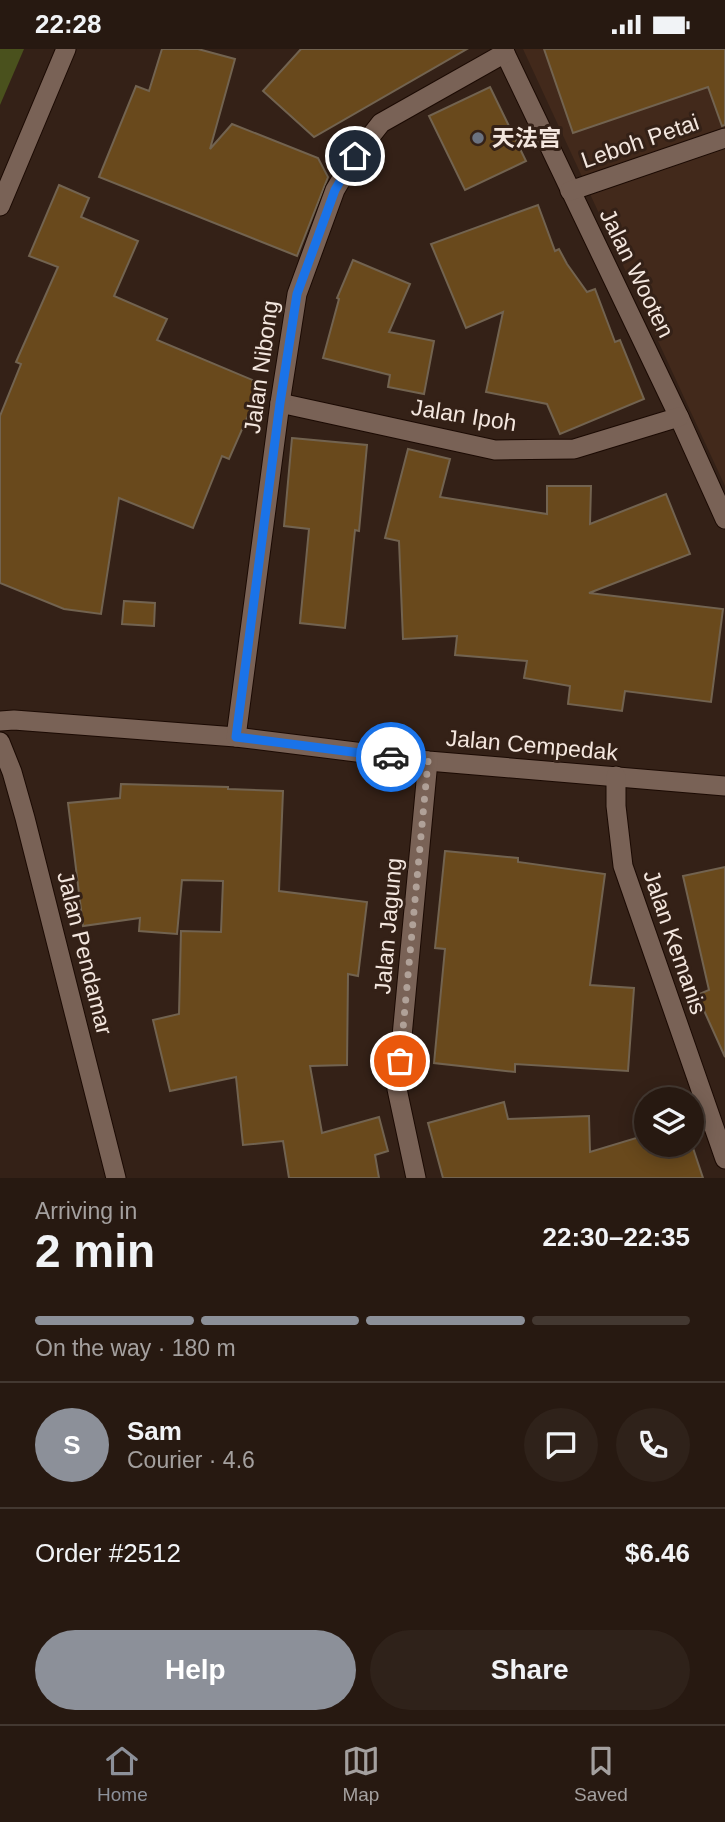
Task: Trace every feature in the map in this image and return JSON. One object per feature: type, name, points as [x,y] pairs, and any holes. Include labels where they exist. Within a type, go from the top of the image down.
[{"type":"street","points":[[0,206],[66,49]]},
{"type":"street","name":"Jalan Wooten","points":[[504,51],[725,519]]},
{"type":"street","name":"Jalan Nibong","points":[[236,737],[297,294],[335,190],[355,156],[381,123],[504,51]]},
{"type":"street","name":"Leboh Petai","points":[[570,191],[725,138]]},
{"type":"street","name":"Jalan Ipoh","points":[[280,403],[495,450],[574,449],[679,417]]},
{"type":"street","name":"Jalan Cempedak","points":[[0,721],[236,737],[428,761],[725,786]]},
{"type":"street","name":"Jalan Pendamar","points":[[0,742],[25,818],[116,1178]]},
{"type":"street","name":"Jalan Jagung","points":[[416,1178],[397,1089],[428,761]]},
{"type":"street","name":"Jalan Kemanis","points":[[616,776],[616,806],[623,866],[725,1159]]},
{"type":"shaded area","points":[[523,49],[725,49],[725,486]]},
{"type":"green space","points":[[0,49],[24,49],[0,105]]},
{"type":"building","points":[[162,49],[198,49],[235,59],[210,149],[232,124],[318,158],[328,177],[297,256],[99,177],[136,86],[149,91]]},
{"type":"building","points":[[301,49],[467,49],[314,137],[263,91]]},
{"type":"building","points":[[544,49],[725,49],[725,125],[722,126],[708,87],[573,133]]},
{"type":"building","name":"天法宫","points":[[490,87],[526,161],[465,190],[429,116]]},
{"type":"building","points":[[59,185],[89,198],[81,217],[138,241],[114,296],[167,319],[157,340],[262,384],[229,459],[222,456],[193,528],[119,498],[101,614],[64,609],[0,583],[0,416],[21,364],[16,362],[58,267],[29,256]]},
{"type":"building","points":[[538,205],[555,251],[559,249],[587,292],[595,289],[615,342],[620,340],[644,399],[560,434],[547,404],[486,392],[503,312],[466,328],[431,244]]},
{"type":"building","points":[[353,260],[410,284],[389,332],[434,341],[424,394],[388,387],[390,375],[323,358],[339,299],[337,298]]},
{"type":"building","points":[[292,438],[367,445],[359,531],[355,530],[345,628],[300,623],[309,529],[284,526]]},
{"type":"building","points":[[408,449],[450,459],[440,497],[547,514],[547,486],[591,486],[590,524],[666,494],[690,554],[589,593],[723,609],[711,702],[625,691],[622,711],[568,704],[570,686],[524,678],[527,661],[455,655],[457,636],[403,639],[399,541],[385,538]]},
{"type":"building","points":[[124,601],[155,603],[154,626],[122,624]]},
{"type":"building","points":[[121,784],[283,791],[279,891],[367,902],[358,976],[348,974],[347,1065],[310,1066],[322,1133],[379,1117],[388,1151],[375,1155],[379,1178],[289,1178],[283,1141],[243,1145],[236,1077],[170,1091],[153,1020],[179,1014],[181,931],[221,932],[223,881],[182,880],[177,934],[139,931],[140,918],[83,926],[68,803],[120,798]]},
{"type":"building","points":[[445,851],[518,858],[518,862],[605,874],[590,985],[634,988],[628,1071],[515,1064],[515,1072],[434,1063],[445,949],[435,948]]},
{"type":"building","points":[[725,867],[725,1057],[697,995],[709,990],[683,876]]},
{"type":"building","points":[[504,1102],[508,1119],[589,1116],[590,1152],[634,1139],[634,1157],[696,1157],[703,1178],[443,1178],[428,1123]]},
{"type":"way so far","points":[[391,757],[428,761],[400,1061]]},
{"type":"place","name":"天法宫","points":[[478,138]]},
{"type":"route","points":[[355,156],[335,190],[297,294],[236,737],[391,757]]}]
